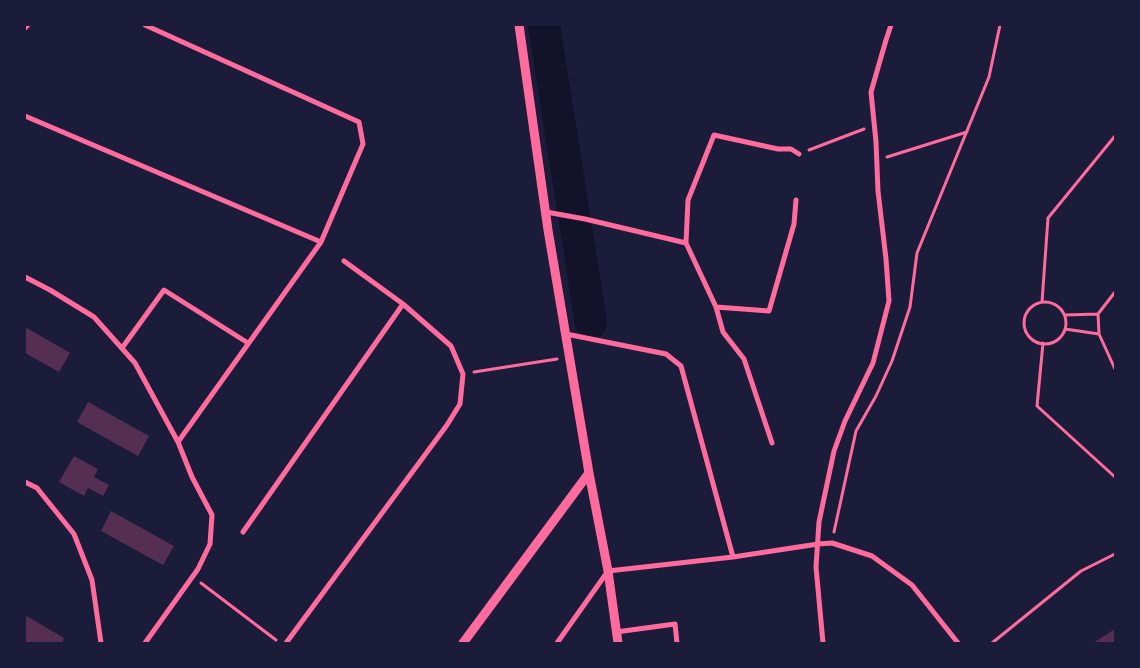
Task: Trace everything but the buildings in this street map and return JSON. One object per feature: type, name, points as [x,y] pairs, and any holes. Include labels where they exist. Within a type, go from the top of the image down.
[{"type":"street","points":[[25,28],[28,25]]},
{"type":"street","points":[[145,25],[359,122],[363,144],[321,242],[178,442]]},
{"type":"street","points":[[519,25],[546,212],[589,472],[608,571],[618,643]]},
{"type":"street","points":[[823,643],[816,567],[819,522],[834,451],[845,421],[873,363],[889,301],[878,191],[871,92],[891,25]]},
{"type":"street","points":[[25,116],[321,242]]},
{"type":"street","points":[[772,443],[744,359],[723,332],[716,307],[686,243],[688,200],[714,135],[778,149],[791,149],[799,154]]},
{"type":"street","points":[[716,307],[769,311],[794,224],[796,200]]},
{"type":"street","points":[[546,212],[585,219],[686,243]]},
{"type":"street","points":[[286,643],[447,425],[460,404],[463,374],[451,346],[403,304],[344,261]]},
{"type":"street","points":[[25,277],[94,317],[135,363],[178,442],[192,477],[212,515],[210,544],[198,569],[145,643]]},
{"type":"street","points":[[122,348],[164,290],[248,343]]},
{"type":"street","points":[[243,532],[403,304]]},
{"type":"street","points":[[566,334],[666,354],[681,366],[733,557]]},
{"type":"street","points":[[463,643],[589,472]]},
{"type":"street","points":[[25,482],[36,488],[74,534],[92,580],[101,643]]},
{"type":"street","points":[[557,643],[608,571],[733,557],[832,543],[872,556],[912,585],[958,643]]},
{"type":"street","points":[[616,632],[675,624],[677,643]]},
{"type":"path","points":[[832,543],[856,431],[876,396],[892,361],[910,306],[917,253],[989,77],[1000,25]]},
{"type":"path","points":[[799,154],[874,125]]},
{"type":"path","points":[[877,160],[967,132]]},
{"type":"path","points":[[1042,302],[1048,218],[1115,136]]},
{"type":"path","points":[[1115,292],[1098,314],[1099,334],[1115,369]]},
{"type":"path","points":[[1042,302],[1056,305],[1065,315],[1066,322],[1062,336],[1050,343],[1036,342],[1026,333],[1024,326],[1024,319],[1030,307],[1042,302]]},
{"type":"path","points":[[1065,315],[1098,314]]},
{"type":"path","points":[[1065,329],[1099,334]]},
{"type":"path","points":[[1043,343],[1036,406],[1115,477]]},
{"type":"path","points":[[463,374],[570,356]]},
{"type":"path","points":[[992,643],[1081,571],[1115,554]]},
{"type":"path","points":[[193,576],[280,643]]},
{"type":"waterway","points":[[544,25],[591,323]]}]
